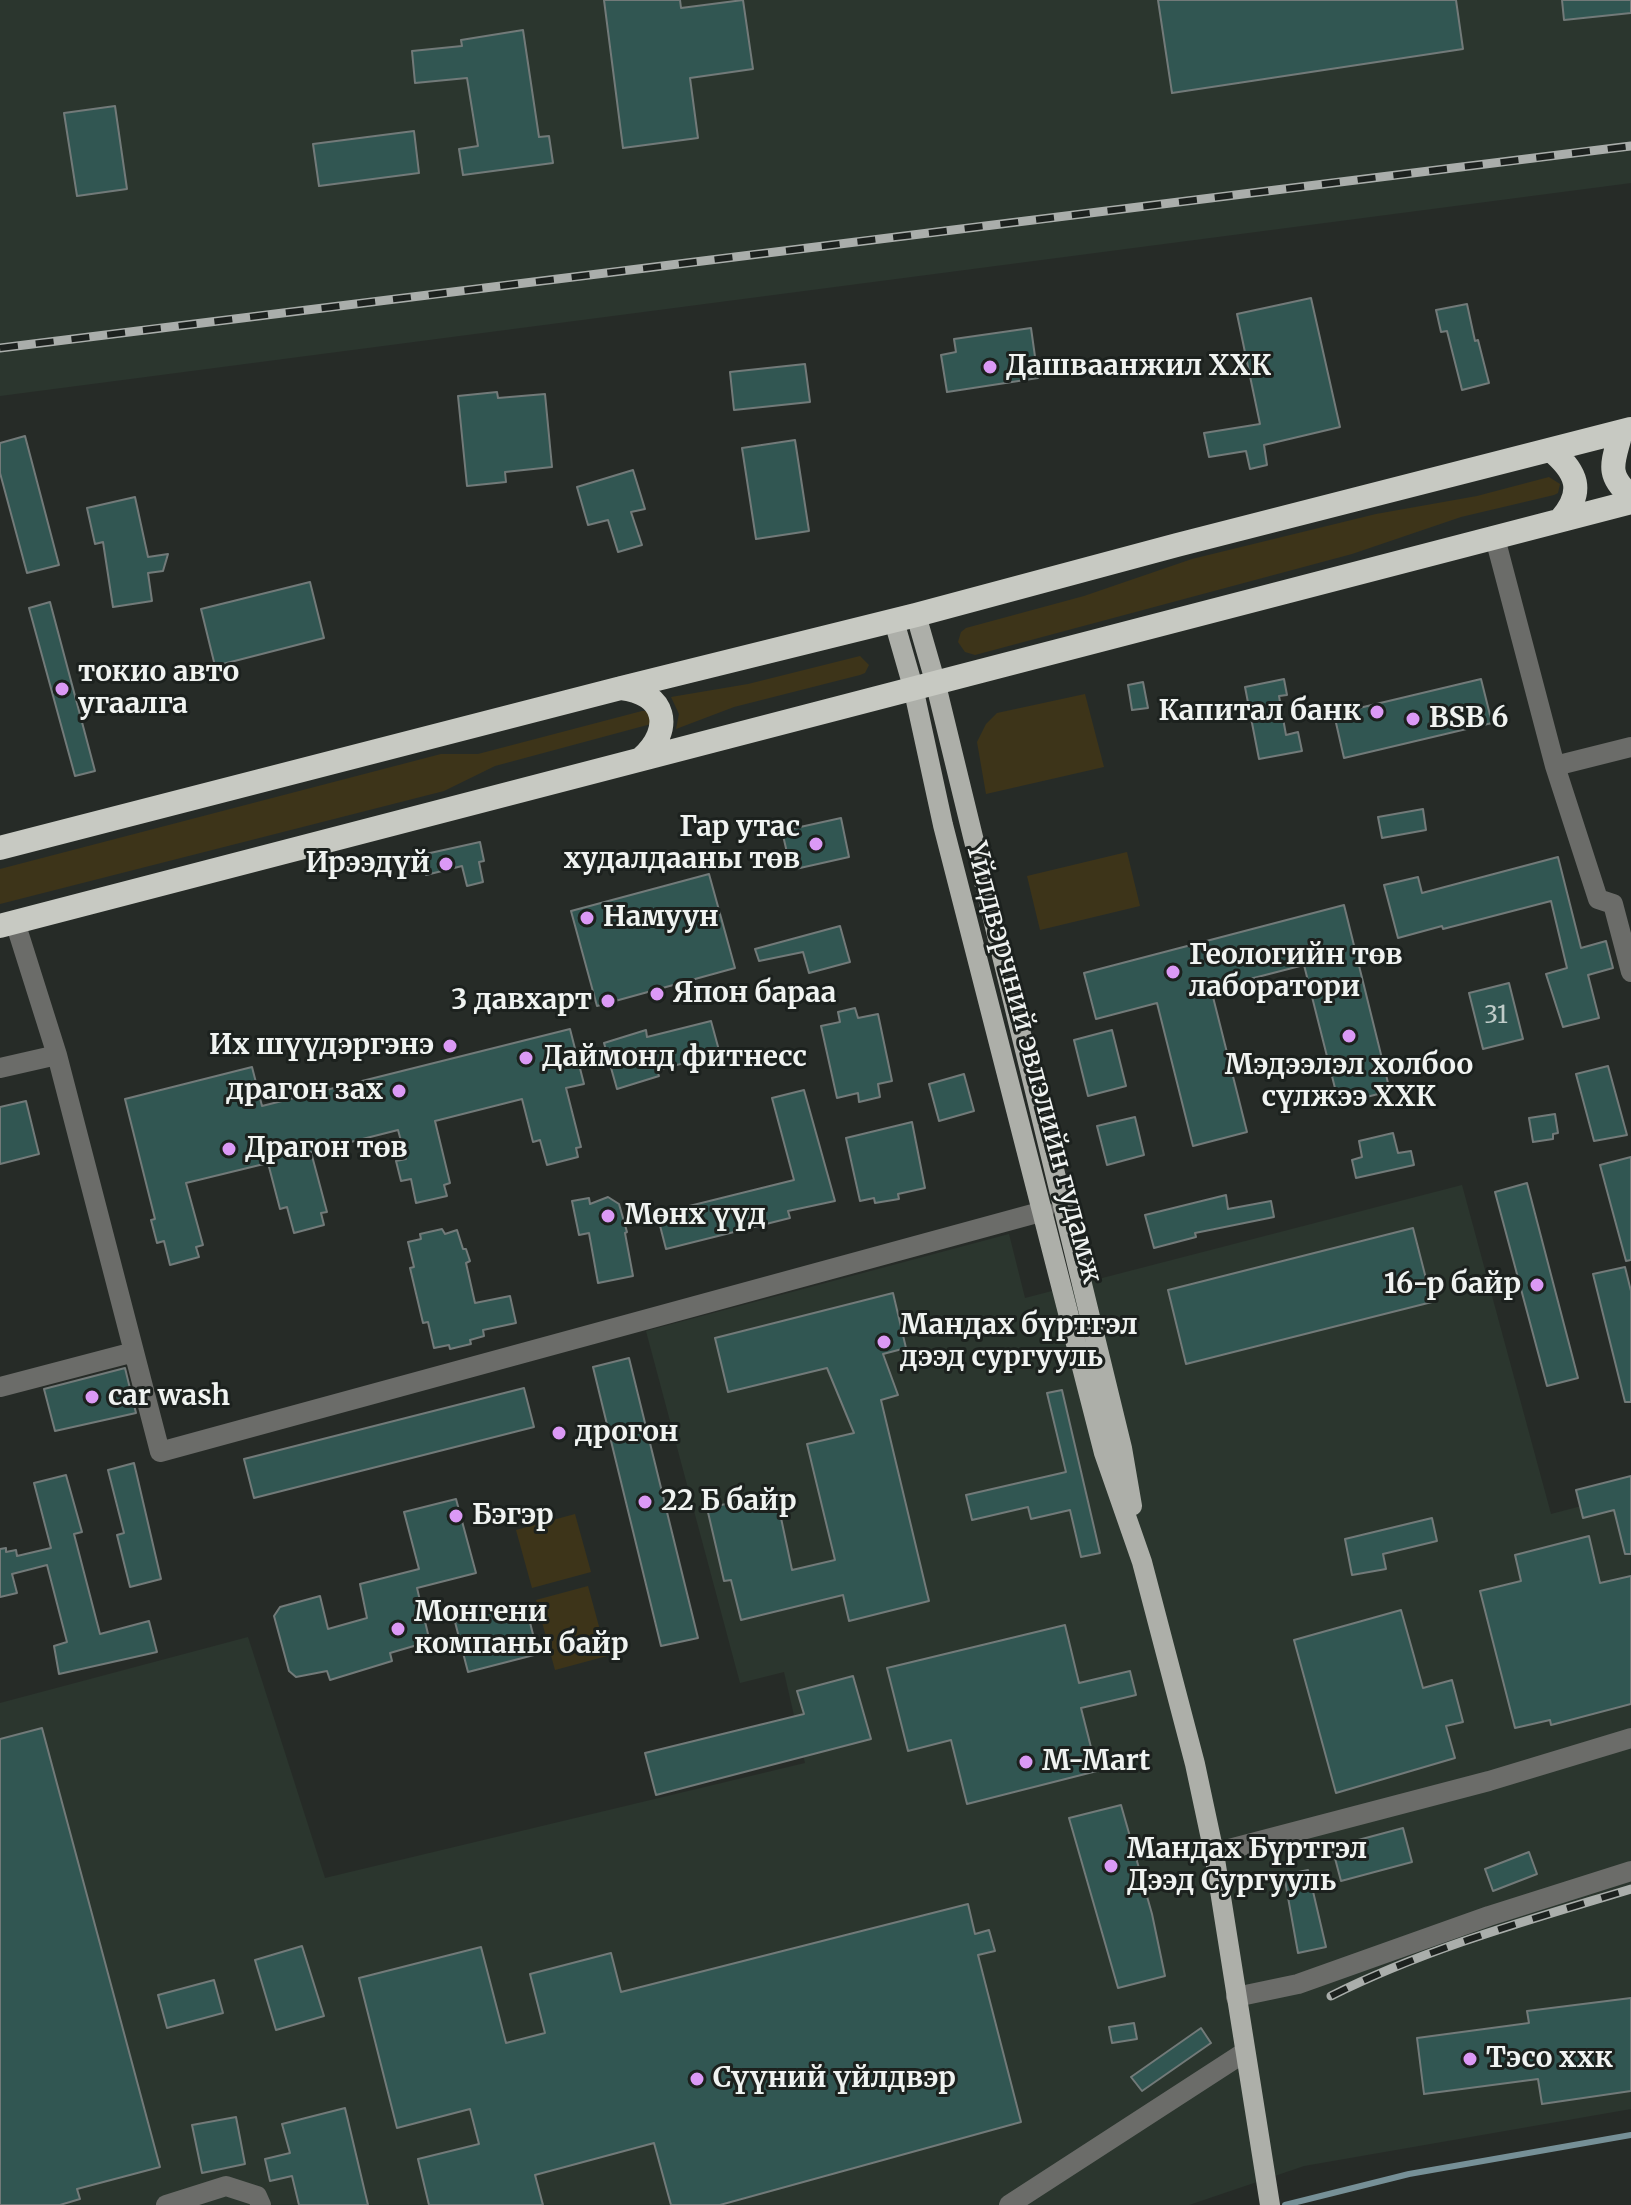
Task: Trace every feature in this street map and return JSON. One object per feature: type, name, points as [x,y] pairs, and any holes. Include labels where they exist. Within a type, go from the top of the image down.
[{"type":"highway","points":[[0,848],[905,618],[1626,430]]},
{"type":"highway","points":[[7,924],[1495,538],[1631,499],[1614,477],[1613,461],[1626,430]]},
{"type":"highway","points":[[1551,450],[1567,464],[1574,477],[1576,493],[1571,508],[1561,519]]},
{"type":"highway","points":[[621,688],[637,690],[651,699],[660,713],[662,730],[656,745],[642,758]]},
{"type":"main road","name":"Үйлдвэрчний эвлэлийн гудамж","points":[[905,618],[1122,1448],[1142,1562]]},
{"type":"main road","name":"Үйлдвэрчний эвлэлийн гудамж","points":[[924,684],[943,825],[1104,1453],[1142,1562],[1195,1764],[1214,1853],[1269,2198]]},
{"type":"street","points":[[1495,538],[1555,766],[1598,899],[1622,902],[1631,972]]},
{"type":"street","points":[[1555,766],[1631,747]]},
{"type":"street","points":[[7,924],[57,1055],[160,1452],[1044,1211]]},
{"type":"street","points":[[0,1068],[57,1055]]},
{"type":"street","points":[[0,1387],[134,1352]]},
{"type":"street","points":[[1214,1853],[1489,1781],[1631,1738]]},
{"type":"street","points":[[1236,1997],[1298,1984],[1489,1916],[1631,1871]]},
{"type":"street","points":[[1009,2205],[1245,2052]]},
{"type":"street","points":[[166,2205],[226,2186],[257,2196],[261,2205]]},
{"type":"shaded area","points":[[0,0],[1631,0],[1631,183],[0,396]]},
{"type":"shaded area","points":[[1549,477],[1560,484],[1558,493],[1554,495],[1461,517],[1352,554],[975,655],[965,652],[958,642],[966,628],[1084,596],[1192,559],[1376,514],[1477,496]]},
{"type":"shaded area","points":[[860,656],[869,665],[860,675],[734,707],[676,729],[679,714],[671,697],[748,684]]},
{"type":"shaded area","points":[[1085,694],[1104,767],[986,794],[977,742],[986,724],[997,713]]},
{"type":"shaded area","points":[[648,711],[651,724],[495,766],[444,791],[0,904],[0,869],[441,754],[478,754]]},
{"type":"shaded area","points":[[1127,852],[1140,906],[1040,930],[1027,876]]},
{"type":"shaded area","points":[[1462,1185],[1551,1514],[1631,1493],[1631,2109],[1304,2166],[1189,2205],[0,2205],[0,1703],[248,1637],[325,1878],[805,1763],[784,1672],[740,1683],[646,1331],[1009,1234],[1025,1298]]},
{"type":"shaded area","points":[[575,1514],[591,1572],[532,1588],[516,1530]]},
{"type":"shaded area","points":[[588,1586],[607,1656],[555,1670],[536,1600]]},
{"type":"building","points":[[604,0],[680,0],[681,8],[743,0],[753,69],[690,78],[698,138],[623,148]]},
{"type":"building","points":[[1158,0],[1456,0],[1463,49],[1172,93]]},
{"type":"building","points":[[1562,0],[1631,0],[1631,13],[1564,20]]},
{"type":"building","points":[[523,30],[539,137],[549,136],[553,163],[463,175],[459,149],[478,146],[467,78],[415,83],[412,51],[462,46],[461,40]]},
{"type":"building","points":[[115,106],[127,189],[77,196],[64,113]]},
{"type":"building","points":[[414,131],[419,173],[319,186],[313,144]]},
{"type":"building","points":[[1311,298],[1340,427],[1264,445],[1267,465],[1250,469],[1246,451],[1209,457],[1204,433],[1260,424],[1237,314]]},
{"type":"building","points":[[1467,304],[1489,383],[1462,390],[1447,331],[1441,332],[1436,310]]},
{"type":"building","name":"Дашваанжил ХХК","points":[[1031,328],[1038,378],[947,392],[941,355],[956,352],[954,339]]},
{"type":"building","points":[[805,364],[810,402],[734,410],[730,372]]},
{"type":"building","points":[[497,392],[498,398],[545,394],[552,467],[505,472],[506,482],[467,486],[458,396]]},
{"type":"building","points":[[25,436],[59,565],[27,573],[0,473],[0,443]]},
{"type":"building","points":[[795,440],[809,531],[756,539],[742,448]]},
{"type":"building","points":[[633,470],[645,509],[631,512],[642,545],[618,552],[608,520],[588,525],[577,487]]},
{"type":"building","points":[[135,497],[148,557],[168,554],[163,571],[148,573],[152,601],[113,607],[103,542],[95,544],[87,508]]},
{"type":"building","points":[[310,582],[324,638],[215,666],[201,609]]},
{"type":"building","name":"токио авто угаалга","points":[[50,602],[95,771],[75,776],[29,608]]},
{"type":"building","points":[[1284,679],[1287,695],[1279,696],[1286,735],[1298,732],[1302,751],[1259,759],[1245,687]]},
{"type":"building","name":"BSB 6","points":[[1481,679],[1492,723],[1344,758],[1334,714]]},
{"type":"building","points":[[1143,682],[1148,708],[1132,710],[1128,685]]},
{"type":"building","points":[[1423,809],[1426,830],[1382,838],[1378,817]]},
{"type":"building","name":"Гар утас худалдааны төв","points":[[841,818],[849,857],[791,870],[782,831]]},
{"type":"building","points":[[480,842],[484,861],[479,862],[483,882],[467,886],[462,866],[426,875],[421,855]]},
{"type":"building","points":[[1558,857],[1581,948],[1606,941],[1613,968],[1588,975],[1599,1018],[1563,1027],[1546,974],[1567,968],[1551,901],[1398,938],[1384,885],[1418,877],[1422,893]]},
{"type":"building","points":[[709,874],[735,968],[597,1006],[571,911]]},
{"type":"building","points":[[1344,905],[1390,1091],[1339,1104],[1304,965],[1211,989],[1247,1132],[1193,1146],[1157,1003],[1096,1019],[1084,973]]},
{"type":"building","points":[[840,926],[850,962],[809,973],[803,952],[759,961],[755,949]]},
{"type":"building","points":[[1509,983],[1523,1039],[1483,1049],[1469,993]]},
{"type":"building","points":[[855,1008],[858,1018],[878,1014],[892,1081],[878,1084],[880,1097],[859,1102],[858,1093],[837,1098],[821,1026],[840,1022],[838,1012]]},
{"type":"building","points":[[711,1021],[720,1054],[657,1070],[659,1076],[617,1089],[604,1043],[646,1030],[647,1037]]},
{"type":"building","name":"Драгон төв","points":[[570,1029],[584,1084],[566,1088],[581,1147],[576,1148],[578,1157],[547,1165],[540,1140],[533,1142],[522,1099],[435,1121],[450,1183],[444,1185],[447,1196],[416,1203],[411,1179],[401,1181],[396,1161],[406,1159],[398,1130],[311,1152],[327,1212],[321,1213],[324,1225],[294,1233],[287,1207],[280,1209],[268,1163],[186,1183],[203,1245],[196,1247],[199,1257],[170,1265],[164,1241],[157,1243],[151,1220],[155,1219],[125,1099],[252,1067],[262,1106]]},
{"type":"building","points":[[1112,1030],[1126,1086],[1088,1096],[1074,1040]]},
{"type":"building","points":[[1608,1066],[1627,1135],[1594,1141],[1576,1074]]},
{"type":"building","points":[[964,1074],[974,1111],[939,1121],[929,1084]]},
{"type":"building","points":[[804,1090],[835,1201],[788,1211],[790,1218],[666,1249],[657,1214],[794,1180],[772,1098]]},
{"type":"building","points":[[26,1101],[39,1154],[0,1164],[0,1107]]},
{"type":"building","points":[[1555,1114],[1558,1133],[1553,1134],[1553,1139],[1533,1142],[1529,1118]]},
{"type":"building","points":[[1135,1117],[1144,1155],[1107,1165],[1097,1126]]},
{"type":"building","points":[[912,1122],[925,1188],[898,1194],[899,1199],[875,1203],[874,1198],[860,1201],[846,1138]]},
{"type":"building","points":[[1393,1133],[1398,1153],[1411,1151],[1414,1165],[1356,1178],[1352,1160],[1362,1157],[1359,1141]]},
{"type":"building","points":[[1631,1157],[1631,1260],[1626,1261],[1600,1165]]},
{"type":"building","name":"16-р байр","points":[[1527,1183],[1578,1378],[1547,1386],[1495,1192]]},
{"type":"building","points":[[1226,1195],[1228,1209],[1271,1201],[1274,1217],[1195,1233],[1196,1237],[1154,1248],[1145,1215]]},
{"type":"building","points":[[608,1197],[619,1204],[627,1232],[633,1276],[598,1283],[589,1233],[579,1235],[572,1201],[589,1198],[590,1204]]},
{"type":"building","points":[[1413,1228],[1432,1302],[1186,1364],[1168,1290]]},
{"type":"building","points":[[442,1229],[445,1234],[457,1230],[463,1249],[466,1249],[475,1303],[510,1296],[516,1323],[483,1330],[484,1336],[470,1340],[471,1344],[450,1349],[449,1345],[434,1348],[428,1322],[423,1323],[410,1268],[414,1267],[408,1242],[421,1239],[420,1234]]},
{"type":"building","points":[[1625,1267],[1631,1291],[1631,1402],[1625,1402],[1593,1274]]},
{"type":"building","points":[[893,1293],[906,1348],[883,1354],[898,1395],[881,1400],[929,1601],[849,1621],[843,1595],[741,1620],[731,1580],[724,1581],[707,1508],[740,1501],[741,1507],[777,1499],[792,1570],[835,1560],[807,1444],[854,1433],[827,1368],[728,1392],[715,1338]]},
{"type":"building","name":"22 Б байр","points":[[629,1358],[698,1638],[661,1646],[593,1367]]},
{"type":"building","name":"car wash","points":[[125,1368],[136,1413],[55,1431],[44,1389]]},
{"type":"building","points":[[524,1388],[534,1427],[254,1498],[244,1459]]},
{"type":"building","points":[[1062,1390],[1100,1553],[1081,1557],[1070,1510],[1031,1519],[1028,1507],[972,1520],[966,1495],[1066,1472],[1047,1393]]},
{"type":"building","points":[[134,1463],[161,1579],[130,1587],[117,1535],[124,1533],[108,1470]]},
{"type":"building","points":[[66,1475],[82,1532],[74,1534],[100,1634],[149,1621],[157,1652],[59,1674],[54,1646],[67,1642],[47,1565],[12,1574],[17,1593],[0,1597],[0,1549],[6,1548],[6,1552],[16,1550],[17,1556],[51,1548],[34,1483]]},
{"type":"building","points":[[1631,1476],[1631,1554],[1625,1554],[1614,1510],[1583,1518],[1576,1490]]},
{"type":"building","name":"Монгени компаны байр","points":[[456,1499],[476,1573],[417,1588],[428,1634],[424,1643],[390,1653],[392,1661],[330,1680],[327,1671],[296,1677],[289,1671],[274,1616],[280,1607],[320,1596],[328,1629],[367,1618],[360,1584],[419,1569],[404,1512]]},
{"type":"building","points":[[1432,1518],[1437,1541],[1383,1554],[1386,1569],[1352,1575],[1345,1539]]},
{"type":"building","points":[[1589,1536],[1600,1583],[1631,1576],[1631,1704],[1551,1725],[1550,1720],[1515,1728],[1480,1591],[1521,1581],[1515,1555]]},
{"type":"building","points":[[525,1603],[538,1654],[468,1672],[455,1622]]},
{"type":"building","points":[[1401,1610],[1423,1688],[1452,1680],[1463,1722],[1446,1726],[1455,1758],[1336,1793],[1294,1640]]},
{"type":"building","points":[[1065,1625],[1079,1683],[1130,1671],[1136,1695],[1081,1708],[1097,1771],[967,1804],[951,1740],[908,1751],[887,1668]]},
{"type":"building","points":[[853,1676],[871,1739],[656,1795],[645,1753],[804,1714],[797,1691]]},
{"type":"building","points":[[42,1728],[160,2167],[77,2189],[80,2199],[60,2205],[0,2205],[0,1739]]},
{"type":"building","name":"Мандах Бүртгэл Дээд Сургууль","points":[[1121,1805],[1152,1914],[1165,1976],[1118,1988],[1069,1818]]},
{"type":"building","points":[[1403,1828],[1412,1862],[1341,1881],[1332,1847]]},
{"type":"building","points":[[1529,1852],[1537,1874],[1493,1891],[1485,1869]]},
{"type":"building","points":[[1308,1870],[1326,1947],[1298,1953],[1284,1875]]},
{"type":"building","name":"Сүүний үйлдвэр","points":[[968,1904],[975,1934],[989,1930],[995,1951],[978,1955],[1021,2122],[720,2205],[671,2205],[654,2143],[535,2175],[543,2205],[429,2205],[418,2159],[479,2144],[470,2109],[397,2128],[359,1978],[481,1947],[506,2043],[545,2033],[530,1974],[611,1953],[621,1992]]},
{"type":"building","points":[[302,1946],[324,2016],[276,2030],[255,1960]]},
{"type":"building","points":[[214,1980],[223,2013],[167,2028],[158,1995]]},
{"type":"building","points":[[1631,1998],[1631,2091],[1542,2104],[1538,2079],[1424,2094],[1417,2038],[1529,2023],[1527,2011]]},
{"type":"building","points":[[1134,2023],[1137,2039],[1112,2043],[1109,2027]]},
{"type":"building","points":[[1201,2028],[1211,2043],[1142,2091],[1131,2077]]},
{"type":"building","points":[[345,2108],[368,2205],[299,2205],[292,2176],[270,2181],[265,2159],[290,2153],[282,2124]]},
{"type":"building","points":[[236,2117],[245,2164],[202,2173],[192,2125]]},
{"type":"waterway","points":[[1285,2205],[1409,2174],[1631,2135]]},
{"type":"railway","points":[[0,348],[1631,146]]},
{"type":"railway","points":[[1331,1996],[1441,1949],[1631,1889]]},
{"type":"place","name":"Дашваанжил ХХК","points":[[990,367]]},
{"type":"place","name":"токио авто угаалга","points":[[62,689]]},
{"type":"place","name":"Капитал банк","points":[[1377,712]]},
{"type":"place","name":"BSB 6","points":[[1413,719]]},
{"type":"place","name":"Гар утас худалдааны төв","points":[[816,844]]},
{"type":"place","name":"Ирээдүй","points":[[446,864]]},
{"type":"place","name":"Намуун","points":[[587,918]]},
{"type":"place","name":"Геологийн төв лаборатори","points":[[1173,972]]},
{"type":"place","name":"Япон бараа","points":[[657,994]]},
{"type":"place","name":"3 давхарт","points":[[608,1001]]},
{"type":"place","name":"Мэдээлэл холбоо сүлжээ ХХК","points":[[1349,1036]]},
{"type":"place","name":"Их шүүдэргэнэ","points":[[450,1046]]},
{"type":"place","name":"Даймонд фитнесс","points":[[526,1058]]},
{"type":"place","name":"драгон зах","points":[[399,1091]]},
{"type":"place","name":"Драгон төв","points":[[229,1149]]},
{"type":"place","name":"Мөнх үүд","points":[[608,1216]]},
{"type":"place","name":"16-р байр","points":[[1537,1285]]},
{"type":"place","name":"Мандах бүртгэл дээд сургууль","points":[[884,1342]]},
{"type":"place","name":"car wash","points":[[92,1397]]},
{"type":"place","name":"дрогон","points":[[559,1433]]},
{"type":"place","name":"22 Б байр","points":[[645,1502]]},
{"type":"place","name":"Бэгэр","points":[[456,1516]]},
{"type":"place","name":"Монгени компаны байр","points":[[398,1629]]},
{"type":"place","name":"M-Mart","points":[[1026,1762]]},
{"type":"place","name":"Мандах Бүртгэл Дээд Сургууль","points":[[1111,1866]]},
{"type":"place","name":"Тэсо ххк","points":[[1470,2059]]},
{"type":"place","name":"Сүүний үйлдвэр","points":[[697,2079]]}]
